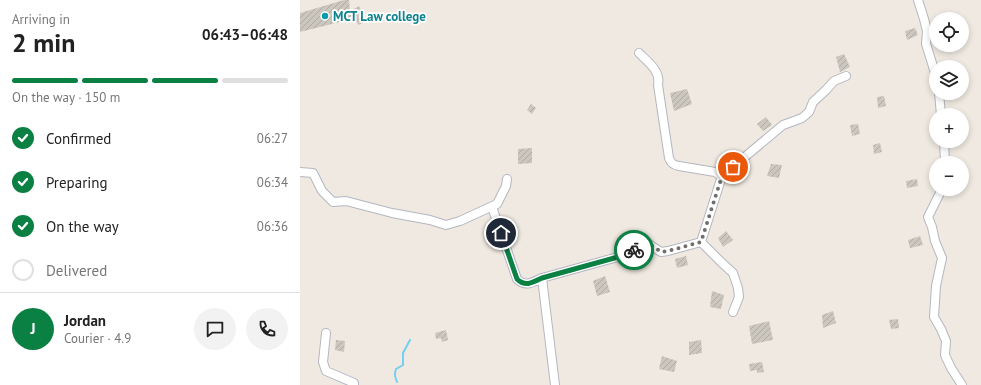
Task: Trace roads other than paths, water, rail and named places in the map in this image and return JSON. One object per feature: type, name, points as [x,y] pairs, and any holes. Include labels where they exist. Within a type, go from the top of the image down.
[{"type":"street","points":[[918,0],[927,31],[926,44],[931,60]]},
{"type":"street","points":[[639,54],[656,70],[658,74],[658,85],[671,163],[674,165],[715,172],[722,177]]},
{"type":"street","points":[[701,242],[722,177],[783,125],[802,118],[809,112],[813,102],[834,81],[846,76]]},
{"type":"street","points":[[300,172],[313,173],[322,191],[333,202],[346,201],[446,225],[460,222],[497,204],[506,186],[507,179]]},
{"type":"street","points":[[938,196],[928,217],[942,258],[936,286],[934,317],[946,341],[945,355],[962,385]]},
{"type":"street","points":[[492,207],[517,279],[520,283],[525,284],[625,255],[647,242],[661,252],[701,242]]},
{"type":"street","points":[[701,242],[733,273],[738,288],[739,297],[733,312]]},
{"type":"street","points":[[542,278],[555,385]]},
{"type":"street","points":[[326,333],[323,362],[326,371],[354,383],[354,385]]},
{"type":"waterway","points":[[397,382],[395,371],[403,365],[403,353],[410,340]]},
{"type":"place","name":"MCT Law college","points":[[325,16]]}]
